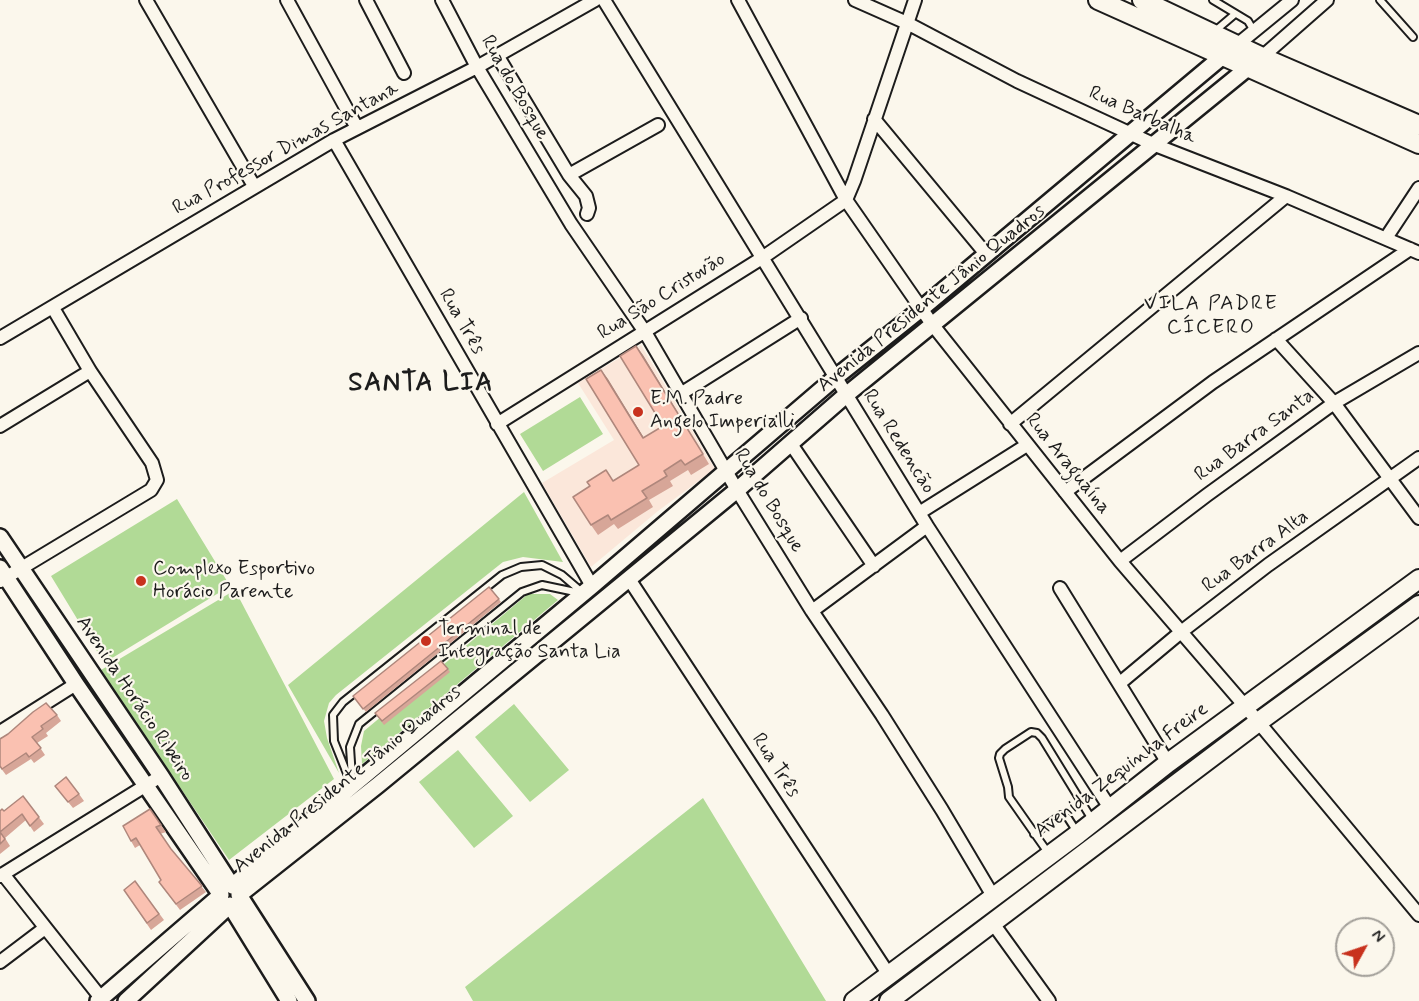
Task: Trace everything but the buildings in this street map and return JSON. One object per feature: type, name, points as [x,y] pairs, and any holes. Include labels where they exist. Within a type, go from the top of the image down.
[{"type":"main road","points":[[1098,0],[1222,56],[1255,63],[1419,125]]},
{"type":"main road","points":[[1152,2],[1237,45],[1255,63],[1419,144]]},
{"type":"main road","name":"Avenida Zequinha Freire","points":[[854,1001],[1078,834],[1168,763],[1419,579]]},
{"type":"main road","points":[[889,1001],[1257,723],[1419,605]]},
{"type":"main road","points":[[1379,609],[1386,620],[1393,623]]},
{"type":"main road","points":[[1078,834],[1088,850]]},
{"type":"street","points":[[146,0],[254,186]]},
{"type":"street","points":[[287,0],[357,128]]},
{"type":"street","points":[[366,0],[404,73]]},
{"type":"street","name":"Rua do Bosque","points":[[442,0],[477,67],[571,224],[645,332],[812,611],[888,724],[993,896]]},
{"type":"street","name":"Rua Professor Dimas Santana","points":[[0,338],[334,140],[477,67],[595,0]]},
{"type":"street","name":"Rua Redencão","points":[[604,0],[927,526],[1110,808]]},
{"type":"street","name":"Rua Araguaína","points":[[738,0],[846,200],[932,324],[1120,561],[1245,706],[1419,915]]},
{"type":"street","name":"Rua Barbalha","points":[[855,0],[906,23],[1017,81],[1155,145],[1286,196],[1414,251]]},
{"type":"street","points":[[846,200],[915,0]]},
{"type":"street","points":[[1237,45],[1292,0]]},
{"type":"street","points":[[1255,63],[1327,0]]},
{"type":"street","name":"Avenida Presidente Jânio Quadros","points":[[126,1001],[230,895],[353,786],[588,590],[836,377],[921,309],[1237,45]]},
{"type":"street","points":[[497,55],[569,175],[586,196],[587,213]]},
{"type":"street","name":"Avenida Presidente Jânio Quadros","points":[[100,1000],[230,895],[378,785],[629,579],[932,324],[1255,63]]},
{"type":"street","points":[[874,119],[986,254]]},
{"type":"street","points":[[569,175],[658,125]]},
{"type":"street","name":"Rua Três","points":[[334,140],[497,424],[588,590]]},
{"type":"street","points":[[1386,238],[1419,188]]},
{"type":"street","points":[[1010,424],[1286,196]]},
{"type":"street","name":"Rua São Cristovão","points":[[497,424],[762,258],[846,200]]},
{"type":"street","points":[[1065,492],[1212,382],[1414,251]]},
{"type":"street","points":[[2,576],[20,568],[151,490],[157,480],[152,463],[90,371],[53,308]]},
{"type":"street","points":[[682,393],[801,318]]},
{"type":"street","points":[[1276,339],[1334,403],[1419,518]]},
{"type":"street","name":"Rua Barra Santa","points":[[1120,561],[1334,403],[1419,353]]},
{"type":"street","points":[[0,426],[90,371]]},
{"type":"street","points":[[791,444],[874,566]]},
{"type":"street","points":[[919,513],[1027,445]]},
{"type":"street","name":"Rua Barra Alta","points":[[1120,683],[1181,632],[1268,565],[1419,458]]},
{"type":"street","points":[[812,611],[927,526]]},
{"type":"street","name":"Avenida Horácio Ribeiro","points":[[0,537],[161,776],[289,1001]]},
{"type":"street","name":"Avenida Horácio Ribeiro","points":[[2,576],[145,785],[230,895],[307,1001]]},
{"type":"street","name":"Rua Três","points":[[629,579],[889,975]]},
{"type":"street","points":[[1060,588],[1168,763]]},
{"type":"street","points":[[588,590],[588,613]]},
{"type":"street","points":[[0,732],[76,684]]},
{"type":"street","points":[[100,1000],[2,875],[161,776]]},
{"type":"street","points":[[353,786],[378,785]]},
{"type":"street","points":[[992,922],[1049,1001]]},
{"type":"street","points":[[0,962],[45,928]]},
{"type":"lane","points":[[1213,0],[1248,21],[1254,31]]},
{"type":"lane","points":[[1380,0],[1413,37]]},
{"type":"lane","points":[[1212,33],[1235,14]]},
{"type":"lane","points":[[353,786],[334,741],[333,715],[343,702],[502,575],[521,567],[542,565],[588,590]]},
{"type":"lane","points":[[353,786],[350,747],[359,723],[522,592],[542,585],[588,590]]},
{"type":"lane","points":[[1049,855],[1009,797],[999,758],[1005,749],[1031,732],[1037,733],[1094,821]]},
{"type":"lane","points":[[1034,834],[1061,816],[1068,818],[1078,834]]},
{"type":"shaded area","points":[[641,345],[715,469],[658,511],[591,567],[542,483],[614,440],[578,383]]},
{"type":"green space","points":[[580,397],[603,434],[543,471],[520,434]]},
{"type":"green space","points":[[524,492],[563,562],[523,557],[503,562],[336,695],[329,703],[324,721],[327,738],[339,773],[288,685]]},
{"type":"green space","name":"Complexo Esportivo Horácio Parente","points":[[177,499],[230,586],[104,663],[51,576]]},
{"type":"green space","points":[[235,590],[334,779],[229,860],[101,670]]},
{"type":"green space","points":[[528,594],[550,594],[558,600],[362,764],[361,746],[364,731]]},
{"type":"green space","points":[[514,704],[569,770],[530,802],[475,737]]},
{"type":"green space","points":[[458,750],[513,816],[474,848],[419,782]]},
{"type":"green space","points":[[703,798],[826,1001],[473,1001],[465,987]]},
{"type":"place","name":"E.M. Padre Angelo Imperialli","points":[[638,412]]},
{"type":"place","name":"Complexo Esportivo Horácio Parente","points":[[141,581]]},
{"type":"place","name":"Terminal de Integração Santa Lia","points":[[426,641]]},
{"type":"district","name":"VILA PADRE CÍCERO","points":[[1211,317]]},
{"type":"district","name":"SANTA LIA","points":[[421,385]]}]
